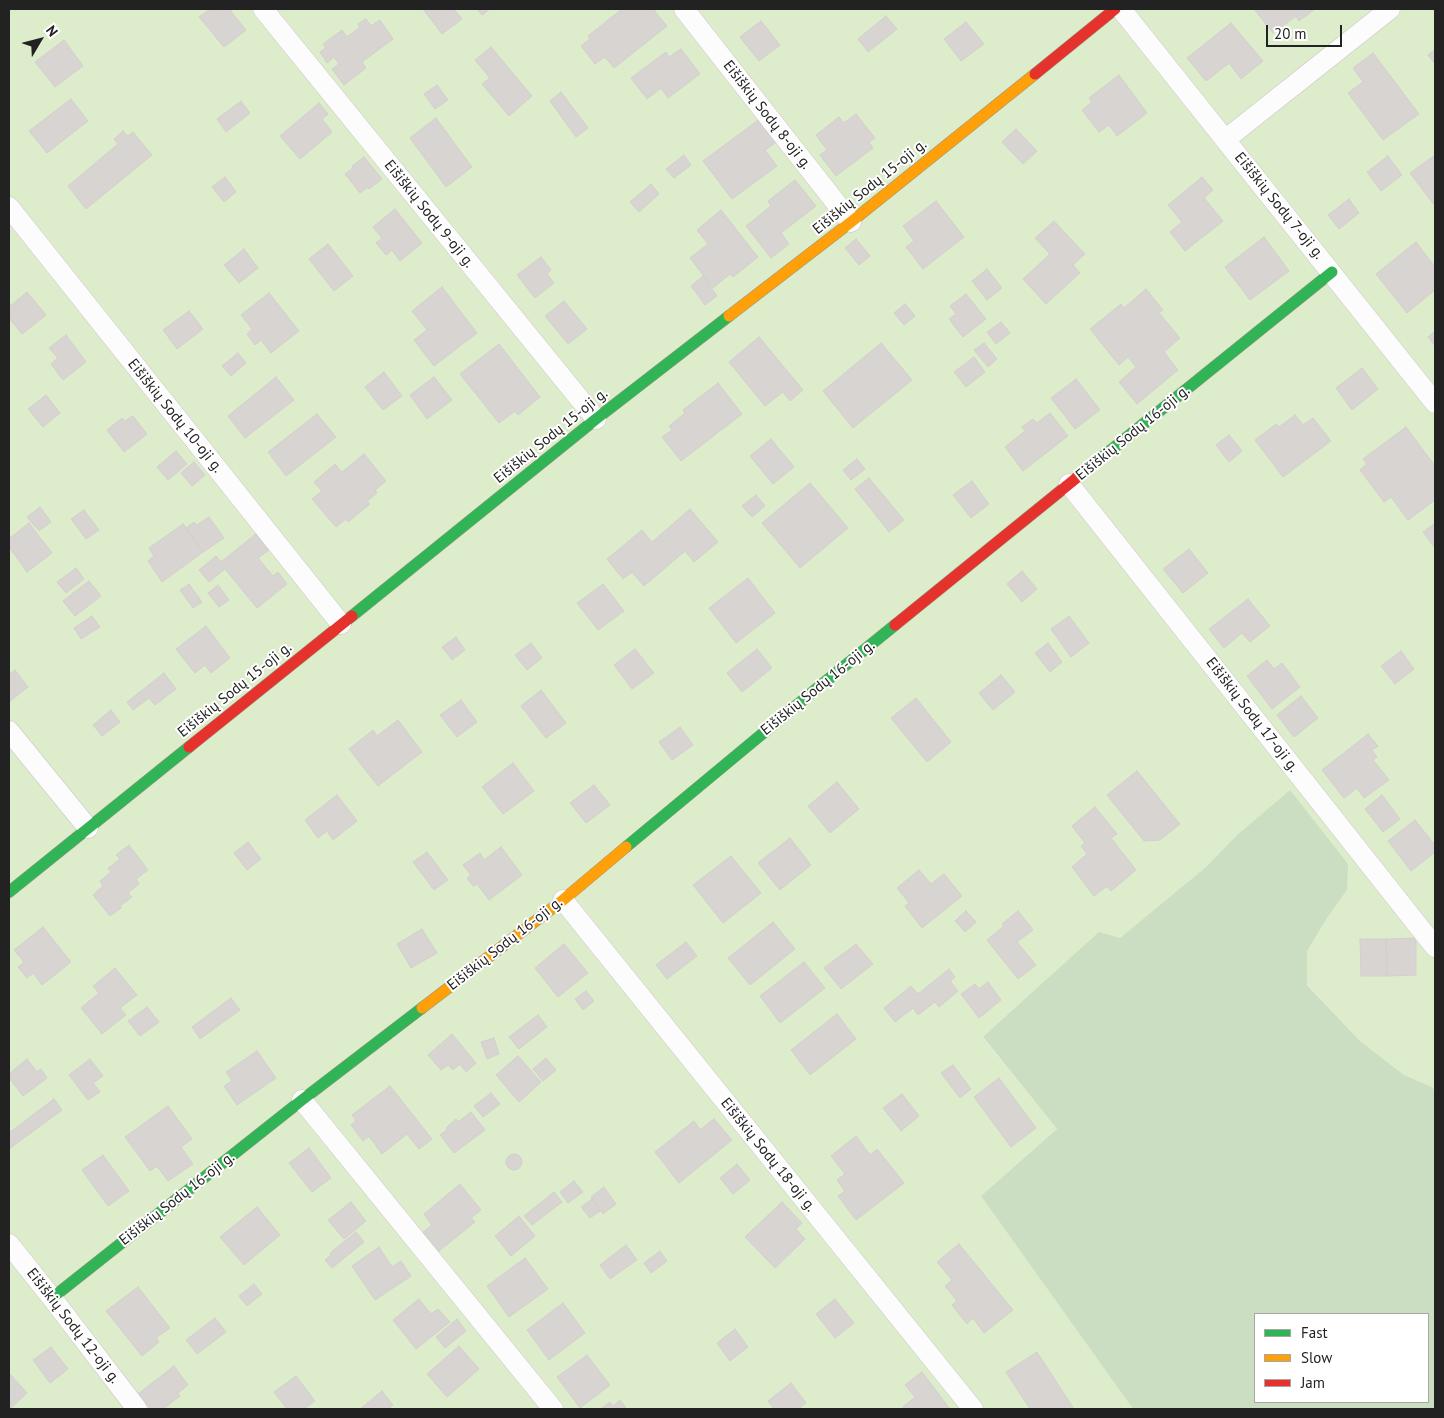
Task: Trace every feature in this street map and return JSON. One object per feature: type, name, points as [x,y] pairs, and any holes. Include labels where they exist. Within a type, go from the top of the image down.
[{"type":"street","name":"Eišiškių Sodų 9-oji g.","points":[[263,9],[596,419]]},
{"type":"street","name":"Eišiškių Sodų 8-oji g.","points":[[684,9],[851,222]]},
{"type":"street","name":"Eišiškių Sodų 15-oji g.","points":[[9,892],[596,419],[851,222],[1115,9]]},
{"type":"street","name":"Eišiškių Sodų 7-oji g.","points":[[1121,9],[1435,403]]},
{"type":"street","points":[[1226,139],[1390,9]]},
{"type":"street","name":"Eišiškių Sodų 10-oji g.","points":[[9,207],[341,624]]},
{"type":"street","name":"Eišiškių Sodų 16-oji g.","points":[[52,1298],[302,1100],[563,900],[815,690],[1332,272]]},
{"type":"street","name":"Eišiškių Sodų 17-oji g.","points":[[1070,484],[1435,947]]},
{"type":"street","points":[[9,731],[88,828]]},
{"type":"street","name":"Eišiškių Sodų 18-oji g.","points":[[563,900],[973,1409]]},
{"type":"street","points":[[302,1100],[552,1409]]},
{"type":"street","name":"Eišiškių Sodų 12-oji g.","points":[[9,1244],[137,1409]]},
{"type":"green space","points":[[9,9],[1435,9],[1435,1091],[1432,1087],[1404,1075],[1360,1041],[1307,984],[1307,951],[1347,890],[1290,790],[1237,835],[1206,867],[1120,938],[983,1038],[1057,1129],[981,1196],[1133,1409],[9,1409]]},
{"type":"green space","points":[[1290,790],[1348,864],[1347,890],[1307,951],[1307,985],[1360,1041],[1404,1075],[1432,1087],[1435,1091],[1435,1409],[1133,1409],[981,1196],[1057,1129],[983,1037],[1099,932],[1120,938],[1206,867],[1237,835]]},
{"type":"building","points":[[210,9],[229,9],[246,30],[224,47],[199,17]]},
{"type":"building","points":[[423,9],[454,9],[462,19],[442,34]]},
{"type":"building","points":[[477,9],[490,9],[482,15]]},
{"type":"building","points":[[622,9],[653,9],[667,26],[614,68],[605,57],[595,64],[581,46],[590,39],[588,36]]},
{"type":"building","points":[[1254,9],[1315,9],[1299,21],[1296,16],[1273,33]]},
{"type":"building","points":[[886,16],[897,29],[868,52],[858,39]]},
{"type":"building","points":[[366,19],[371,26],[380,20],[393,39],[362,62],[366,68],[344,85],[332,69],[339,64],[334,57],[327,63],[320,52],[326,48],[323,44],[342,30],[347,37],[360,27],[358,24]]},
{"type":"building","points":[[761,21],[780,45],[759,61],[740,37]]},
{"type":"building","points":[[966,22],[984,44],[961,61],[944,39]]},
{"type":"building","points":[[1231,23],[1263,61],[1241,79],[1229,63],[1206,81],[1187,58]]},
{"type":"building","points":[[64,40],[83,66],[55,87],[35,62]]},
{"type":"building","points":[[491,47],[532,96],[509,116],[482,84],[490,78],[475,60]]},
{"type":"building","points":[[681,49],[700,74],[668,98],[661,88],[647,99],[631,78],[666,52],[669,57]]},
{"type":"building","points":[[1435,49],[1435,64],[1428,55]]},
{"type":"building","points":[[1373,53],[1419,114],[1383,140],[1348,93],[1363,82],[1353,68]]},
{"type":"building","points":[[1119,75],[1147,113],[1117,136],[1109,125],[1099,132],[1082,110],[1092,102],[1089,98]]},
{"type":"building","points":[[437,85],[448,100],[435,109],[424,94]]},
{"type":"building","points":[[561,92],[588,128],[576,137],[550,101]]},
{"type":"building","points":[[71,99],[88,121],[47,153],[29,131]]},
{"type":"building","points":[[241,101],[250,113],[226,132],[217,119]]},
{"type":"building","points":[[319,103],[328,114],[322,119],[332,132],[300,159],[280,136]]},
{"type":"building","points":[[856,114],[875,138],[869,142],[873,148],[836,176],[820,155],[827,150],[816,135],[839,117],[844,123]]},
{"type":"building","points":[[436,118],[472,167],[446,187],[410,138]]},
{"type":"building","points":[[761,118],[778,141],[765,150],[777,166],[732,199],[703,161]]},
{"type":"building","points":[[1016,129],[1037,151],[1023,164],[1002,142]]},
{"type":"building","points":[[123,131],[128,136],[133,132],[152,155],[86,209],[68,186],[118,144],[114,139]]},
{"type":"building","points":[[684,155],[691,165],[674,178],[666,169]]},
{"type":"building","points":[[1435,155],[1435,206],[1410,173]]},
{"type":"building","points":[[1388,156],[1402,175],[1381,191],[1367,172]]},
{"type":"building","points":[[364,157],[382,179],[360,193],[345,174]]},
{"type":"building","points":[[225,177],[236,192],[224,202],[212,187]]},
{"type":"building","points":[[1202,177],[1213,190],[1204,198],[1223,221],[1185,251],[1170,232],[1182,222],[1168,205]]},
{"type":"building","points":[[795,180],[816,206],[781,233],[789,244],[771,258],[746,226],[771,206],[768,201]]},
{"type":"building","points":[[651,184],[659,194],[639,212],[630,202]]},
{"type":"building","points":[[1349,199],[1359,213],[1339,229],[1328,215]]},
{"type":"building","points":[[936,201],[964,237],[923,269],[906,247],[914,241],[903,226]]},
{"type":"building","points":[[395,209],[422,243],[400,261],[392,250],[386,255],[376,243],[382,238],[373,227]]},
{"type":"building","points":[[721,210],[758,257],[733,277],[730,274],[713,288],[690,258],[708,244],[697,230]]},
{"type":"building","points":[[1054,221],[1085,254],[1073,265],[1080,273],[1046,304],[1023,279],[1050,254],[1035,238]]},
{"type":"building","points":[[1264,237],[1289,271],[1250,300],[1225,267]]},
{"type":"building","points":[[856,239],[870,256],[859,265],[845,248]]},
{"type":"building","points":[[1416,242],[1435,267],[1435,290],[1407,313],[1376,274]]},
{"type":"building","points":[[328,244],[353,276],[334,291],[309,259]]},
{"type":"building","points":[[244,249],[258,268],[239,283],[224,265]]},
{"type":"building","points":[[541,257],[551,270],[547,274],[554,283],[535,298],[517,275]]},
{"type":"building","points":[[987,269],[1002,288],[987,300],[972,281]]},
{"type":"building","points":[[703,276],[717,296],[705,305],[691,286]]},
{"type":"building","points":[[442,287],[477,333],[434,366],[414,340],[427,330],[412,311]]},
{"type":"building","points":[[1146,289],[1163,310],[1159,313],[1180,338],[1164,352],[1178,370],[1137,404],[1119,382],[1136,367],[1128,357],[1119,365],[1090,329],[1121,304],[1124,308]]},
{"type":"building","points":[[27,292],[46,315],[22,334],[9,318],[9,307]]},
{"type":"building","points":[[269,293],[299,331],[271,353],[261,340],[255,345],[247,334],[252,329],[241,315]]},
{"type":"building","points":[[966,294],[986,319],[963,337],[949,319],[956,314],[950,306]]},
{"type":"building","points":[[564,301],[587,329],[568,344],[545,316]]},
{"type":"building","points":[[905,304],[915,316],[904,325],[894,313]]},
{"type":"building","points":[[189,311],[203,329],[177,349],[163,330]]},
{"type":"building","points":[[1001,322],[1010,333],[996,344],[987,332]]},
{"type":"building","points":[[1435,331],[1435,346],[1428,337]]},
{"type":"building","points":[[66,335],[86,362],[63,380],[51,364],[58,358],[49,348]]},
{"type":"building","points":[[759,337],[803,390],[790,401],[783,392],[765,406],[729,362]]},
{"type":"building","points":[[881,343],[912,380],[853,428],[823,391]]},
{"type":"building","points":[[984,343],[997,359],[988,367],[974,350]]},
{"type":"building","points":[[499,344],[540,397],[518,415],[515,411],[499,423],[460,374]]},
{"type":"building","points":[[238,353],[246,363],[231,376],[222,366]]},
{"type":"building","points":[[974,357],[985,372],[966,387],[954,372]]},
{"type":"building","points":[[1362,368],[1378,389],[1352,410],[1336,388]]},
{"type":"building","points":[[384,372],[402,396],[383,410],[365,387]]},
{"type":"building","points":[[276,377],[294,400],[245,438],[228,416]]},
{"type":"building","points":[[434,377],[452,400],[427,419],[410,395]]},
{"type":"building","points":[[1076,379],[1100,410],[1075,429],[1051,398]]},
{"type":"building","points":[[718,383],[742,414],[681,461],[662,437],[672,430],[669,426],[685,413],[683,410]]},
{"type":"building","points":[[46,395],[60,413],[43,427],[28,409]]},
{"type":"building","points":[[1050,413],[1068,436],[1023,471],[1005,447],[1025,431],[1022,427],[1033,419],[1037,423]]},
{"type":"building","points":[[317,414],[336,437],[286,476],[268,452]]},
{"type":"building","points":[[1295,415],[1303,425],[1313,418],[1331,441],[1283,477],[1255,440],[1276,424],[1279,427]]},
{"type":"building","points":[[133,416],[147,434],[124,452],[107,430],[122,418],[125,421]]},
{"type":"building","points":[[1406,427],[1435,466],[1435,500],[1408,520],[1391,497],[1384,502],[1360,470],[1367,464],[1363,459]]},
{"type":"building","points":[[1229,435],[1242,451],[1229,462],[1216,445]]},
{"type":"building","points":[[771,439],[794,467],[773,484],[750,456]]},
{"type":"building","points":[[176,451],[187,464],[168,480],[157,467]]},
{"type":"building","points":[[364,454],[386,481],[375,490],[377,493],[367,501],[370,504],[348,522],[346,519],[336,527],[312,499],[322,491],[314,482],[335,464],[342,472]]},
{"type":"building","points":[[857,459],[865,469],[851,480],[843,470]]},
{"type":"building","points":[[194,462],[205,475],[192,486],[181,473]]},
{"type":"building","points":[[869,478],[904,520],[889,532],[855,489]]},
{"type":"building","points":[[972,481],[989,504],[971,518],[953,495]]},
{"type":"building","points":[[810,483],[848,528],[800,568],[762,523]]},
{"type":"building","points":[[756,495],[765,506],[752,517],[742,506]]},
{"type":"building","points":[[40,507],[51,522],[39,531],[27,517]]},
{"type":"building","points":[[690,509],[718,542],[694,562],[685,551],[644,586],[632,572],[623,579],[607,559],[642,530],[652,542]]},
{"type":"building","points":[[84,510],[99,530],[86,539],[71,519]]},
{"type":"building","points":[[209,517],[224,538],[203,552],[186,528],[194,522],[197,525]]},
{"type":"building","points":[[29,523],[52,553],[27,572],[9,547],[9,539]]},
{"type":"building","points":[[1435,523],[1435,548],[1423,532]]},
{"type":"building","points":[[183,524],[203,552],[162,582],[148,561],[154,556],[149,548]]},
{"type":"building","points":[[257,533],[270,549],[258,558],[273,576],[278,572],[287,584],[257,608],[225,569],[209,582],[199,570],[216,556],[221,562]]},
{"type":"building","points":[[1189,549],[1208,573],[1183,593],[1163,569]]},
{"type":"building","points":[[76,568],[84,579],[66,593],[57,582]]},
{"type":"building","points":[[1022,571],[1037,589],[1022,602],[1007,584]]},
{"type":"building","points":[[748,578],[775,613],[736,643],[709,608]]},
{"type":"building","points":[[89,581],[101,596],[75,616],[63,601]]},
{"type":"building","points":[[189,584],[202,602],[193,608],[180,590]]},
{"type":"building","points":[[603,584],[624,611],[598,630],[577,603]]},
{"type":"building","points":[[218,585],[229,600],[219,607],[208,593]]},
{"type":"building","points":[[1248,599],[1270,626],[1250,642],[1242,633],[1224,648],[1209,629]]},
{"type":"building","points":[[92,616],[100,627],[81,639],[74,628]]},
{"type":"building","points":[[1069,616],[1089,643],[1071,657],[1051,629]]},
{"type":"building","points":[[206,626],[230,658],[211,673],[205,665],[195,673],[176,649]]},
{"type":"building","points":[[456,637],[465,650],[452,660],[442,647]]},
{"type":"building","points":[[531,643],[542,658],[527,670],[515,655]]},
{"type":"building","points":[[1048,643],[1062,662],[1050,672],[1035,653]]},
{"type":"building","points":[[635,649],[654,673],[632,689],[614,665]]},
{"type":"building","points":[[757,649],[772,668],[742,692],[727,673]]},
{"type":"building","points":[[1401,651],[1414,669],[1395,684],[1381,666]]},
{"type":"building","points":[[1267,660],[1274,669],[1282,663],[1300,687],[1272,709],[1247,676]]},
{"type":"building","points":[[15,670],[28,687],[9,702],[9,675]]},
{"type":"building","points":[[164,673],[176,689],[155,705],[149,698],[133,710],[127,702]]},
{"type":"building","points":[[1001,675],[1015,692],[993,710],[979,693]]},
{"type":"building","points":[[541,690],[566,723],[546,738],[521,706]]},
{"type":"building","points":[[1301,696],[1318,718],[1294,737],[1277,715]]},
{"type":"building","points":[[916,698],[951,742],[927,762],[891,718]]},
{"type":"building","points":[[461,700],[477,722],[457,737],[440,715]]},
{"type":"building","points":[[111,710],[120,722],[102,736],[93,725]]},
{"type":"building","points":[[398,720],[422,752],[378,786],[349,749],[373,730],[377,736]]},
{"type":"building","points":[[680,727],[693,745],[672,760],[659,742]]},
{"type":"building","points":[[1368,734],[1378,746],[1372,750],[1377,757],[1373,760],[1389,780],[1364,798],[1357,788],[1344,798],[1322,770]]},
{"type":"building","points":[[513,763],[534,791],[503,814],[482,787]]},
{"type":"building","points":[[1137,771],[1180,824],[1160,840],[1144,841],[1107,795]]},
{"type":"building","points":[[837,782],[859,809],[830,833],[808,806]]},
{"type":"building","points":[[594,785],[610,805],[586,823],[570,803]]},
{"type":"building","points":[[337,795],[357,821],[333,840],[327,831],[318,838],[305,820]]},
{"type":"building","points":[[1382,795],[1400,819],[1383,832],[1365,809]]},
{"type":"building","points":[[1095,807],[1117,834],[1111,838],[1136,870],[1111,891],[1107,886],[1094,896],[1072,867],[1087,854],[1081,846],[1085,843],[1072,826]]},
{"type":"building","points":[[1415,820],[1435,845],[1435,852],[1411,871],[1388,841]]},
{"type":"building","points":[[790,838],[811,865],[780,890],[758,863]]},
{"type":"building","points":[[248,842],[261,859],[247,870],[234,853]]},
{"type":"building","points":[[129,845],[148,870],[136,879],[139,884],[128,893],[132,897],[110,916],[93,895],[103,886],[100,881],[111,872],[108,868],[120,859],[116,855]]},
{"type":"building","points":[[501,847],[522,875],[489,900],[477,884],[473,886],[467,878],[471,875],[463,865],[480,853],[484,860]]},
{"type":"building","points":[[427,852],[448,880],[434,890],[413,862]]},
{"type":"building","points":[[731,856],[761,893],[723,923],[693,885]]},
{"type":"building","points":[[919,870],[931,884],[944,874],[962,896],[922,928],[905,906],[909,903],[897,888]]},
{"type":"building","points":[[966,911],[976,922],[965,932],[955,921]]},
{"type":"building","points":[[1018,911],[1033,930],[1017,942],[1036,965],[1018,979],[987,940]]},
{"type":"building","points":[[773,922],[795,949],[750,985],[728,958]]},
{"type":"building","points":[[43,927],[71,962],[42,985],[33,973],[27,978],[18,967],[24,962],[14,950]]},
{"type":"building","points":[[422,929],[437,953],[411,968],[397,944]]},
{"type":"building","points":[[1416,938],[1416,975],[1387,976],[1386,939]]},
{"type":"building","points":[[1360,939],[1386,939],[1387,976],[1361,976]]},
{"type":"building","points":[[686,942],[697,956],[667,979],[656,965]]},
{"type":"building","points":[[564,944],[588,973],[558,997],[535,968]]},
{"type":"building","points":[[856,944],[873,964],[841,989],[824,968]]},
{"type":"building","points":[[804,962],[825,988],[780,1023],[760,996]]},
{"type":"building","points":[[115,968],[137,995],[120,1008],[126,1015],[102,1034],[81,1008],[99,993],[93,986]]},
{"type":"building","points":[[949,969],[955,977],[950,981],[958,991],[939,1007],[935,1002],[918,1015],[913,1008],[895,1022],[884,1008],[911,986],[918,994]]},
{"type":"building","points":[[988,982],[1001,1000],[979,1018],[961,994],[975,984],[979,989]]},
{"type":"building","points":[[586,991],[594,1001],[583,1010],[575,999]]},
{"type":"building","points":[[231,998],[240,1010],[200,1039],[192,1027]]},
{"type":"building","points":[[147,1007],[159,1022],[140,1036],[128,1021]]},
{"type":"building","points":[[837,1014],[856,1039],[810,1075],[791,1050]]},
{"type":"building","points":[[538,1015],[547,1027],[519,1049],[509,1037]]},
{"type":"building","points":[[452,1034],[476,1063],[466,1072],[460,1064],[453,1070],[448,1065],[441,1070],[428,1055]]},
{"type":"building","points":[[494,1038],[499,1054],[487,1059],[481,1042]]},
{"type":"building","points":[[257,1051],[276,1078],[237,1105],[224,1086],[232,1081],[226,1072]]},
{"type":"building","points":[[518,1056],[541,1082],[519,1102],[496,1075]]},
{"type":"building","points":[[546,1058],[556,1070],[543,1081],[533,1069]]},
{"type":"building","points":[[27,1059],[37,1072],[41,1069],[47,1078],[23,1096],[9,1078],[9,1074]]},
{"type":"building","points":[[90,1059],[103,1076],[93,1083],[100,1092],[88,1100],[69,1075]]},
{"type":"building","points":[[953,1065],[971,1089],[960,1098],[941,1073]]},
{"type":"building","points":[[999,1078],[1036,1128],[1011,1147],[974,1097]]},
{"type":"building","points":[[390,1086],[432,1139],[419,1149],[407,1134],[382,1154],[369,1136],[363,1141],[351,1125],[356,1121],[352,1115]]},
{"type":"building","points":[[491,1093],[500,1104],[483,1117],[474,1106]]},
{"type":"building","points":[[902,1094],[919,1116],[901,1131],[883,1108]]},
{"type":"building","points":[[54,1099],[62,1110],[9,1149],[9,1133]]},
{"type":"building","points":[[168,1106],[192,1139],[181,1147],[193,1164],[168,1181],[157,1166],[150,1171],[125,1137]]},
{"type":"building","points":[[471,1112],[485,1130],[454,1153],[440,1135],[456,1119],[458,1122]]},
{"type":"building","points":[[714,1119],[732,1140],[679,1183],[655,1152],[694,1121],[700,1130]]},
{"type":"building","points":[[856,1136],[870,1155],[877,1149],[904,1183],[856,1220],[838,1196],[845,1191],[837,1180],[845,1174],[831,1156]]},
{"type":"building","points":[[309,1148],[331,1178],[312,1192],[289,1163]]},
{"type":"building","points":[[511,1154],[517,1154],[522,1159],[520,1168],[511,1170],[506,1165],[506,1159]]},
{"type":"building","points":[[103,1155],[129,1191],[108,1206],[82,1170]]},
{"type":"building","points":[[737,1164],[750,1180],[733,1194],[720,1178]]},
{"type":"building","points":[[574,1181],[583,1192],[568,1203],[560,1192]]},
{"type":"building","points":[[460,1184],[481,1210],[471,1218],[475,1222],[439,1251],[423,1232],[432,1225],[424,1214]]},
{"type":"building","points":[[604,1187],[616,1204],[603,1214],[591,1197]]},
{"type":"building","points":[[554,1192],[562,1202],[532,1225],[524,1216]]},
{"type":"building","points":[[592,1199],[600,1211],[590,1218],[581,1207]]},
{"type":"building","points":[[351,1202],[366,1221],[344,1239],[328,1220]]},
{"type":"building","points":[[782,1202],[802,1223],[796,1229],[805,1239],[775,1268],[745,1237]]},
{"type":"building","points":[[257,1207],[280,1235],[244,1265],[220,1237]]},
{"type":"building","points":[[519,1216],[535,1236],[511,1256],[495,1236]]},
{"type":"building","points":[[356,1232],[364,1242],[332,1268],[325,1260],[331,1255],[330,1253]]},
{"type":"building","points":[[959,1244],[1013,1310],[984,1333],[973,1318],[967,1324],[952,1305],[957,1301],[945,1286],[952,1280],[937,1262]]},
{"type":"building","points":[[626,1245],[637,1260],[610,1279],[600,1265]]},
{"type":"building","points":[[379,1247],[392,1267],[401,1261],[411,1276],[375,1300],[352,1266]]},
{"type":"building","points":[[660,1251],[667,1261],[651,1273],[644,1263]]},
{"type":"building","points":[[525,1258],[548,1289],[509,1317],[487,1286]]},
{"type":"building","points":[[254,1284],[262,1294],[247,1306],[239,1296]]},
{"type":"building","points":[[138,1287],[170,1328],[156,1338],[159,1342],[142,1356],[106,1311]]},
{"type":"building","points":[[419,1299],[431,1314],[438,1309],[450,1322],[416,1349],[393,1320]]},
{"type":"building","points":[[835,1299],[854,1323],[835,1338],[816,1314]]},
{"type":"building","points":[[563,1303],[585,1333],[549,1360],[527,1330]]},
{"type":"building","points":[[215,1318],[226,1332],[197,1354],[186,1340]]},
{"type":"building","points":[[457,1319],[466,1331],[445,1348],[436,1337]]},
{"type":"building","points":[[735,1329],[748,1347],[730,1361],[717,1343]]},
{"type":"building","points":[[459,1346],[479,1369],[447,1397],[427,1374]]},
{"type":"building","points":[[51,1347],[68,1369],[50,1383],[33,1360]]},
{"type":"building","points":[[1037,1352],[1074,1409],[1030,1409],[1006,1372]]},
{"type":"building","points":[[587,1355],[610,1385],[580,1408],[557,1377]]},
{"type":"building","points":[[174,1366],[188,1385],[178,1393],[180,1396],[163,1409],[151,1409],[138,1394]]},
{"type":"building","points":[[922,1372],[950,1409],[904,1409],[903,1407],[915,1397],[905,1385]]},
{"type":"building","points":[[9,1373],[27,1393],[10,1409],[9,1409]]},
{"type":"building","points":[[296,1376],[315,1401],[304,1409],[287,1409],[274,1392]]},
{"type":"building","points":[[791,1383],[806,1403],[798,1409],[774,1409],[768,1401]]},
{"type":"building","points":[[382,1391],[393,1405],[388,1409],[360,1409]]},
{"type":"building","points":[[620,1400],[627,1409],[601,1409],[610,1402],[613,1406]]},
{"type":"traffic: fast","points":[[1090,467],[1332,272]]},
{"type":"traffic: fast","points":[[352,616],[596,419],[729,316]]},
{"type":"traffic: fast","points":[[626,847],[895,625]]},
{"type":"traffic: fast","points":[[9,892],[189,747]]},
{"type":"traffic: fast","points":[[52,1298],[302,1100],[422,1008]]},
{"type":"traffic: slow","points":[[729,316],[851,222],[1035,74]]},
{"type":"traffic: slow","points":[[422,1008],[563,900],[626,847]]},
{"type":"traffic: jam","points":[[1035,74],[1115,9]]},
{"type":"traffic: jam","points":[[895,625],[1090,467]]},
{"type":"traffic: jam","points":[[189,747],[352,616]]}]
